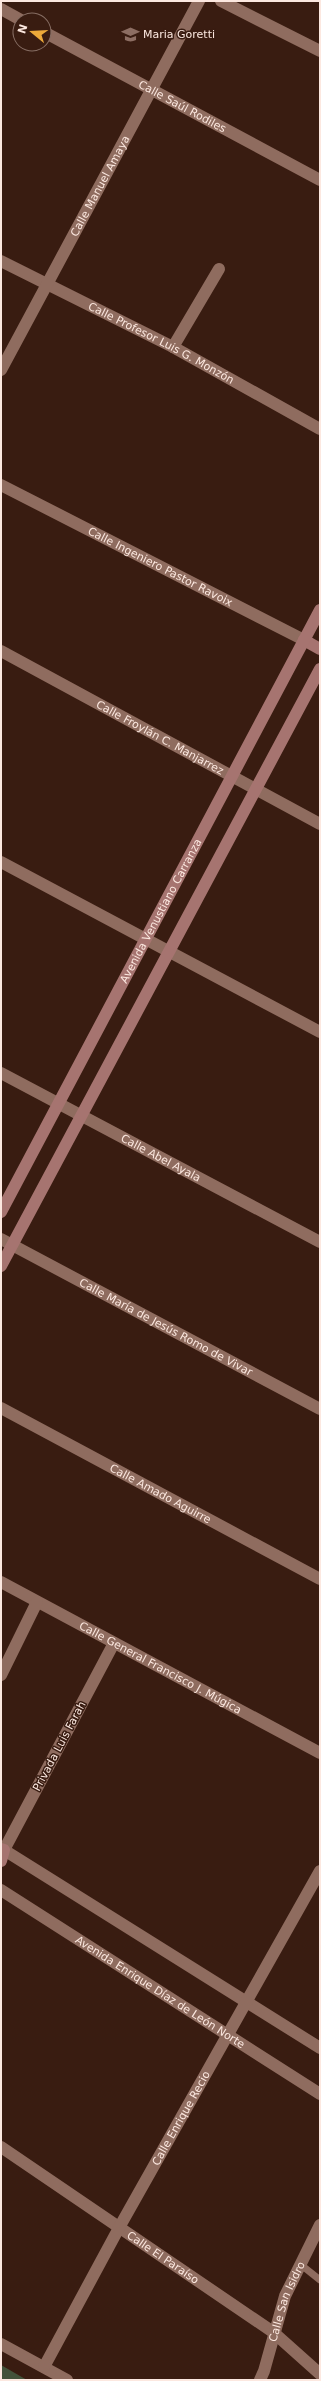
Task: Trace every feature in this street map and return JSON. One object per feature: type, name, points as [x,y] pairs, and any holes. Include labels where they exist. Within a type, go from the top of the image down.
[{"type":"street","name":"Calle Manuel Amaya","points":[[1,370],[199,1]]},
{"type":"street","points":[[221,1],[320,51]]},
{"type":"street","points":[[1,9],[12,15]]},
{"type":"street","name":"Calle Saúl Rodiles","points":[[52,36],[150,91],[320,180]]},
{"type":"street","name":"Calle Profesor Luis G. Monzón","points":[[1,261],[46,285],[173,347],[320,429]]},
{"type":"street","points":[[173,347],[219,269]]},
{"type":"street","name":"Calle Ingeniero Pastor Ravoix","points":[[1,485],[320,649]]},
{"type":"street","name":"Avenida Venustiano Carranza","points":[[1,1212],[320,610]]},
{"type":"street","name":"Calle Froylán C. Manjarrez","points":[[1,651],[320,824]]},
{"type":"street","points":[[1,1266],[320,669]]},
{"type":"street","points":[[1,862],[320,1032]]},
{"type":"street","name":"Calle Abel Ayala","points":[[1,1073],[320,1242]]},
{"type":"street","name":"Calle María de Jesús Romo de Vivar","points":[[1,1239],[320,1408]]},
{"type":"street","name":"Calle Amado Aguirre","points":[[1,1408],[320,1579]]},
{"type":"street","name":"Calle General Francisco J. Múgica","points":[[1,1582],[320,1753]]},
{"type":"street","points":[[1,1675],[37,1602]]},
{"type":"street","name":"Privada Luis Farah","points":[[2,1853],[114,1643]]},
{"type":"street","points":[[2,1853],[248,2002],[320,2048]]},
{"type":"street","name":"Calle Enrique Recio","points":[[44,2367],[120,2226],[248,2002],[320,1871]]},
{"type":"street","name":"Avenida Enrique Díaz de León Norte","points":[[1,1890],[228,2037],[320,2094]]},
{"type":"street","name":"Calle El Paraíso","points":[[1,2147],[120,2226],[274,2332],[320,2374]]},
{"type":"street","name":"Calle San Isidro","points":[[260,2380],[264,2371],[285,2296],[320,2225]]},
{"type":"street","points":[[1,2344],[67,2380]]},
{"type":"lane","points":[[300,2264],[320,2280]]},
{"type":"green space","points":[[1,2365],[27,2380],[1,2380]]},
{"type":"place","name":"Maria Goretti","points":[[130,34]]}]
